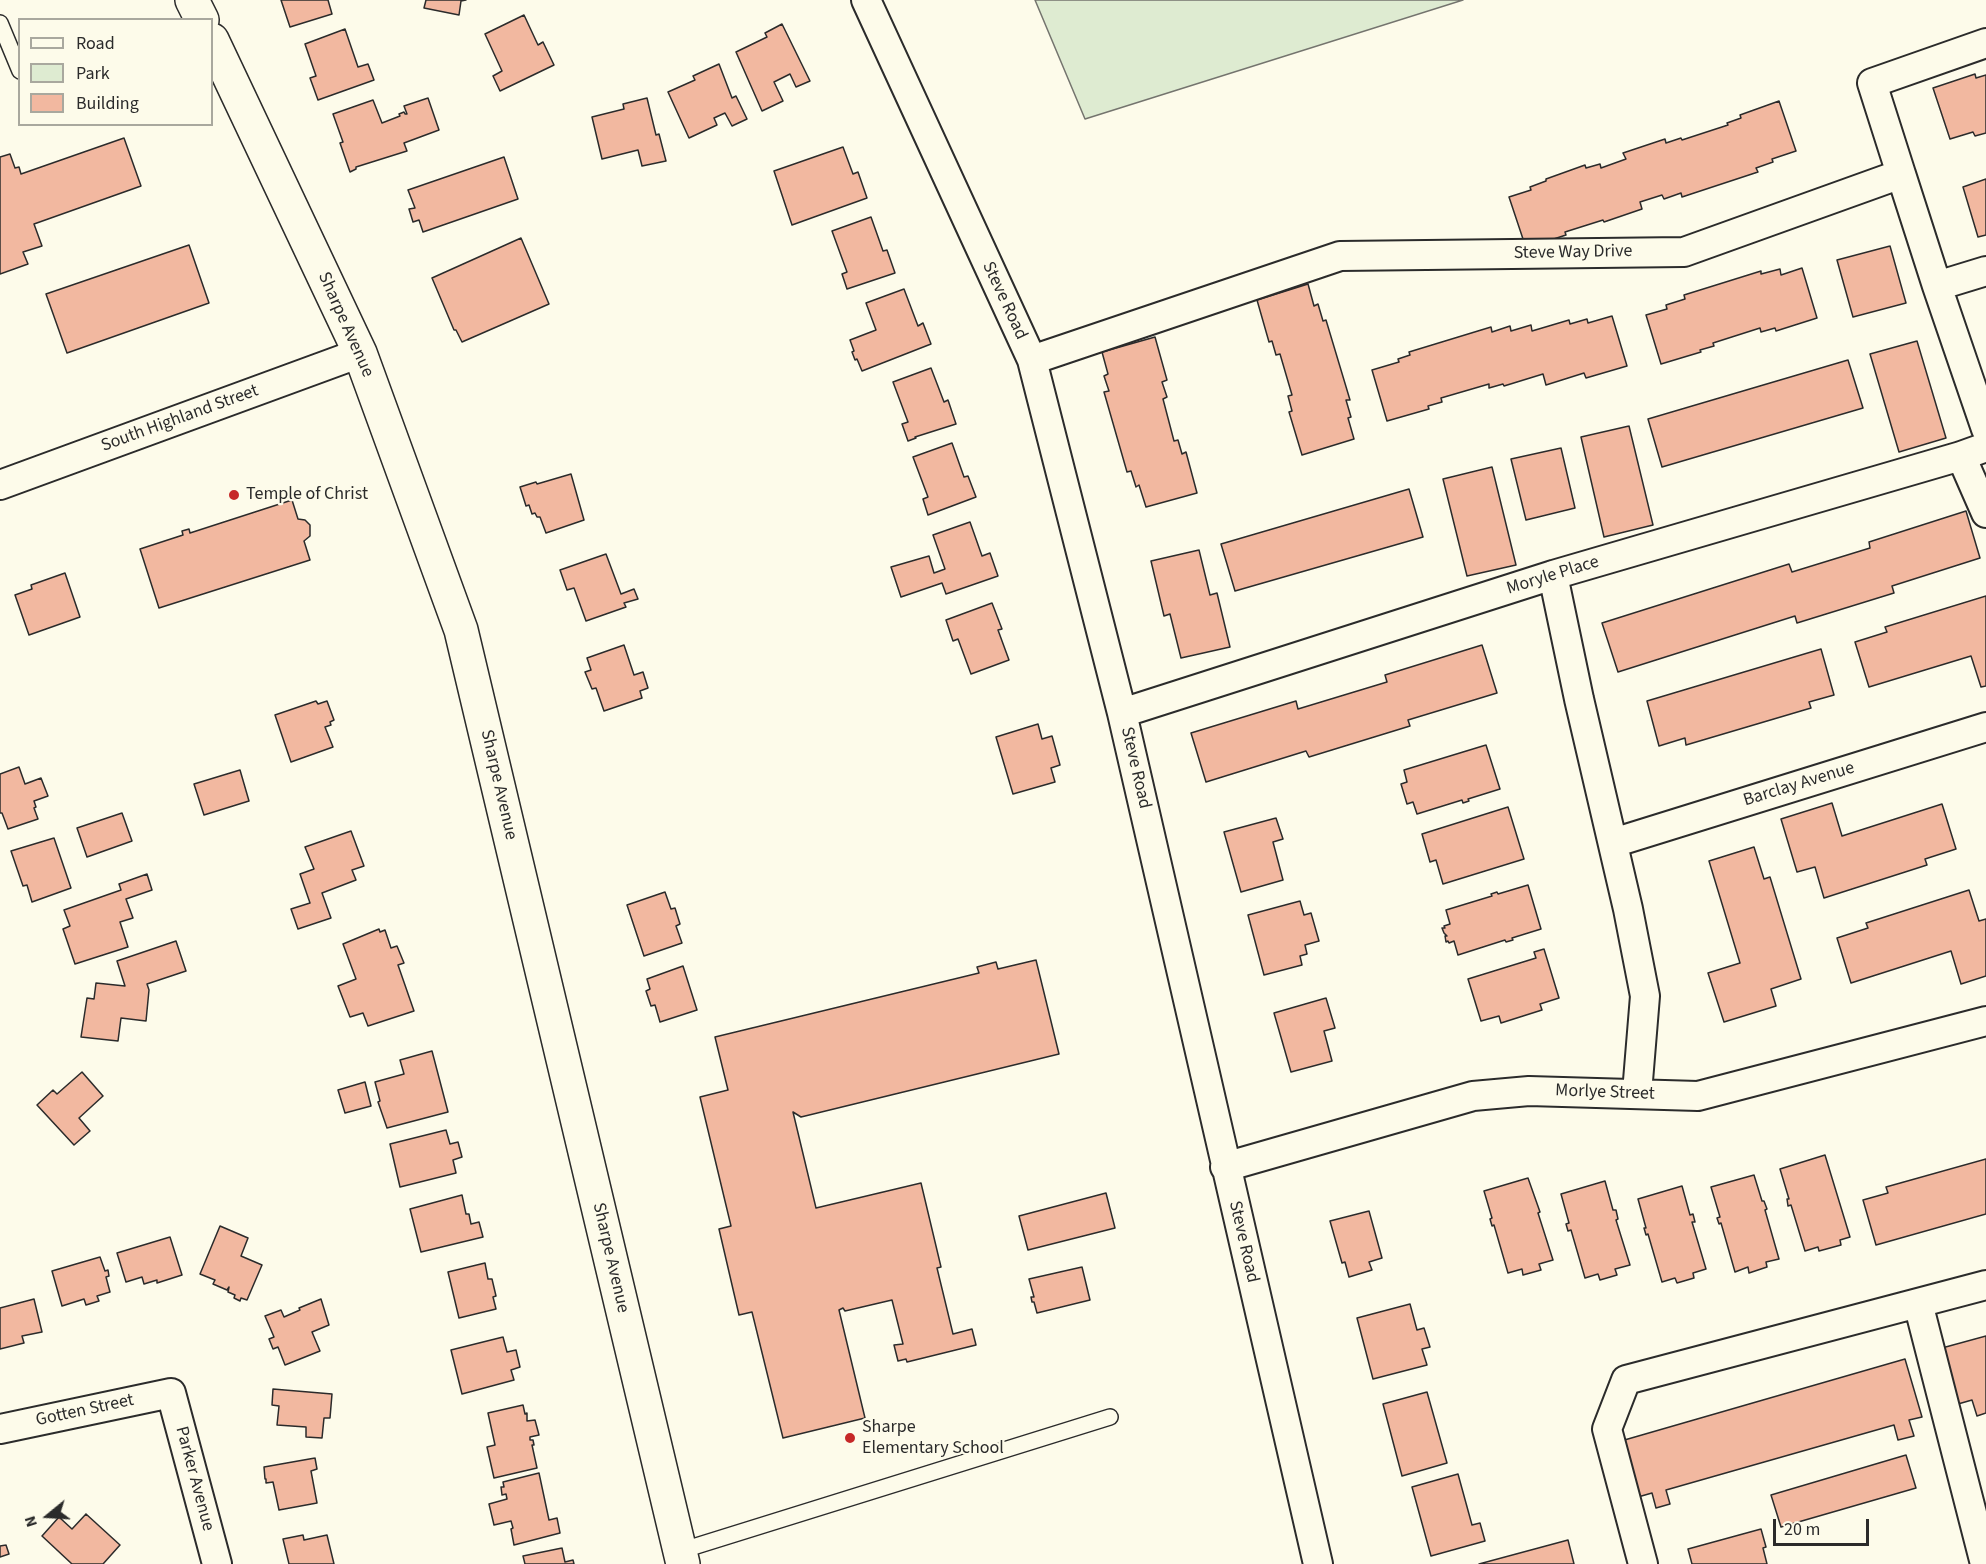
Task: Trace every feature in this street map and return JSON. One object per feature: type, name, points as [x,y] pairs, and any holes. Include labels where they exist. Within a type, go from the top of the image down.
[{"type":"street","points":[[192,0],[201,18]]},
{"type":"street","name":"Steve Road","points":[[866,0],[1032,360],[1122,712],[1318,1564]]},
{"type":"street","name":"Sharpe Avenue","points":[[213,42],[360,353],[461,630],[682,1557]]},
{"type":"street","points":[[1986,43],[1872,83],[1986,429]]},
{"type":"street","name":"Steve Way Drive","points":[[1032,360],[1340,256],[1683,252],[1901,174]]},
{"type":"street","points":[[1937,286],[1986,271]]},
{"type":"street","name":"South Highland Street","points":[[0,485],[360,353]]},
{"type":"street","points":[[1974,452],[1986,513]]},
{"type":"street","name":"Moryle Place","points":[[1122,712],[1553,575],[1974,452]]},
{"type":"street","points":[[1553,575],[1628,909],[1645,996],[1637,1093]]},
{"type":"street","name":"Barclay Avenue","points":[[1613,843],[1986,727]]},
{"type":"street","name":"Morlye Street","points":[[1225,1167],[1473,1096],[1529,1091],[1698,1096],[1986,1021]]},
{"type":"street","points":[[1643,1564],[1607,1429],[1626,1380],[1986,1285]]},
{"type":"street","points":[[1918,1303],[1985,1564]]},
{"type":"street","name":"Gotten Street","points":[[0,1429],[171,1393]]},
{"type":"street","name":"Parker Avenue","points":[[171,1393],[217,1564]]},
{"type":"lane","points":[[0,23],[18,66]]},
{"type":"lane","points":[[682,1557],[1110,1417]]},
{"type":"green space","points":[[1035,0],[1463,0],[1085,119]]},
{"type":"building","points":[[281,0],[328,0],[332,14],[290,27]]},
{"type":"building","points":[[426,0],[466,0],[461,1],[459,15],[424,8]]},
{"type":"building","points":[[524,15],[538,45],[543,42],[554,65],[500,91],[493,76],[502,71],[485,34]]},
{"type":"building","points":[[782,24],[810,81],[796,87],[790,74],[774,82],[783,101],[762,111],[736,52],[767,37],[765,33]]},
{"type":"building","points":[[345,29],[358,67],[368,64],[374,80],[318,100],[310,78],[316,76],[305,44]]},
{"type":"building","points":[[719,64],[732,98],[736,96],[747,119],[732,126],[725,113],[714,118],[717,125],[689,138],[668,92],[695,80],[693,76]]},
{"type":"building","points":[[1975,74],[1976,78],[1986,75],[1986,133],[1975,136],[1973,132],[1950,139],[1933,88]]},
{"type":"building","points":[[428,98],[439,130],[404,143],[407,151],[356,167],[350,172],[333,114],[373,100],[382,123],[404,112],[407,114],[404,106]]},
{"type":"building","points":[[647,98],[656,135],[659,134],[666,161],[642,166],[638,150],[602,159],[592,117],[624,109],[623,104]]},
{"type":"building","points":[[1779,101],[1796,151],[1772,159],[1773,162],[1756,168],[1758,172],[1682,197],[1681,193],[1664,199],[1662,195],[1640,202],[1642,209],[1565,232],[1566,235],[1526,248],[1509,197],[1531,190],[1530,187],[1546,179],[1585,165],[1586,168],[1600,164],[1601,168],[1626,159],[1623,153],[1665,139],[1666,143],[1681,138],[1682,140],[1728,125],[1727,123],[1741,118],[1740,115]]},
{"type":"building","points":[[124,138],[141,186],[34,224],[42,246],[23,252],[28,264],[0,274],[0,157],[10,154],[15,168],[19,167],[21,174]]},
{"type":"building","points":[[843,147],[853,174],[858,172],[867,198],[792,225],[774,171]]},
{"type":"building","points":[[504,157],[518,199],[423,232],[419,220],[413,222],[409,209],[415,208],[408,190]]},
{"type":"building","points":[[1986,179],[1986,235],[1978,237],[1963,187]]},
{"type":"building","points":[[871,217],[883,251],[887,250],[895,273],[847,289],[842,274],[847,272],[832,231]]},
{"type":"building","points":[[521,238],[549,304],[462,342],[454,330],[432,278]]},
{"type":"building","points":[[189,245],[209,303],[67,353],[46,294]]},
{"type":"building","points":[[1890,246],[1906,303],[1853,317],[1837,260]]},
{"type":"building","points":[[1802,268],[1817,318],[1776,331],[1775,328],[1761,332],[1760,328],[1713,343],[1714,346],[1700,350],[1701,352],[1661,364],[1646,315],[1667,309],[1666,305],[1685,299],[1684,295],[1761,271],[1761,274],[1780,269],[1781,275]]},
{"type":"building","points":[[1308,284],[1314,306],[1318,304],[1323,321],[1326,320],[1350,400],[1346,400],[1354,439],[1302,455],[1289,412],[1292,411],[1288,396],[1292,395],[1280,354],[1276,355],[1272,341],[1269,342],[1257,300]]},
{"type":"building","points":[[904,289],[918,326],[923,323],[931,344],[862,371],[857,359],[855,360],[850,340],[876,330],[866,303]]},
{"type":"building","points":[[1612,316],[1627,366],[1586,378],[1584,373],[1546,385],[1543,374],[1504,386],[1503,384],[1489,388],[1489,384],[1441,398],[1442,402],[1428,406],[1429,409],[1387,421],[1372,370],[1399,362],[1398,359],[1410,355],[1409,352],[1491,327],[1492,332],[1510,326],[1511,331],[1531,325],[1532,331],[1569,320],[1570,324],[1587,319],[1588,323]]},
{"type":"building","points":[[1155,337],[1167,380],[1162,382],[1167,397],[1163,399],[1174,441],[1178,440],[1182,454],[1186,452],[1197,493],[1146,507],[1139,485],[1136,487],[1131,471],[1127,472],[1104,392],[1109,391],[1104,376],[1108,374],[1102,352]]},
{"type":"building","points":[[1917,341],[1946,438],[1899,452],[1870,354]]},
{"type":"building","points":[[1848,360],[1863,408],[1662,467],[1648,419]]},
{"type":"building","points":[[931,368],[944,402],[948,400],[956,424],[908,441],[902,424],[908,422],[893,382]]},
{"type":"building","points":[[1629,426],[1653,525],[1604,537],[1581,437]]},
{"type":"building","points":[[952,443],[964,477],[968,476],[976,497],[928,515],[923,499],[928,497],[913,457]]},
{"type":"building","points":[[1561,448],[1575,508],[1526,520],[1511,459]]},
{"type":"building","points":[[1492,467],[1516,565],[1467,576],[1443,479]]},
{"type":"building","points":[[571,474],[584,520],[546,533],[540,517],[537,517],[535,513],[532,514],[529,505],[526,506],[520,487]]},
{"type":"building","points":[[1409,489],[1423,537],[1235,591],[1221,544]]},
{"type":"building","points":[[292,500],[298,519],[305,520],[310,525],[310,536],[304,541],[310,560],[159,608],[140,549],[183,535],[182,531],[189,529],[190,533]]},
{"type":"building","points":[[1966,511],[1980,558],[1892,586],[1894,593],[1797,623],[1795,616],[1618,672],[1602,623],[1789,564],[1792,572],[1870,548],[1869,542]]},
{"type":"building","points":[[970,522],[982,556],[990,553],[998,576],[946,594],[942,583],[901,597],[891,567],[929,556],[934,573],[945,569],[933,535]]},
{"type":"building","points":[[1199,550],[1210,595],[1217,593],[1230,647],[1181,658],[1170,614],[1164,616],[1151,561]]},
{"type":"building","points":[[606,554],[621,594],[634,589],[638,599],[624,603],[626,607],[586,621],[574,588],[567,590],[560,570]]},
{"type":"building","points":[[65,573],[80,617],[29,635],[15,595],[32,589],[31,585]]},
{"type":"building","points":[[1986,596],[1986,686],[1981,687],[1971,656],[1869,687],[1855,642],[1887,632],[1885,627]]},
{"type":"building","points":[[992,603],[1002,629],[998,630],[1009,660],[971,674],[958,639],[953,641],[946,620]]},
{"type":"building","points":[[624,645],[634,675],[643,672],[648,688],[640,691],[642,698],[604,711],[596,688],[592,689],[585,672],[591,670],[587,658]]},
{"type":"building","points":[[1482,645],[1497,693],[1408,720],[1410,726],[1309,757],[1306,751],[1206,782],[1191,733],[1296,701],[1298,709],[1387,682],[1385,675]]},
{"type":"building","points":[[1821,649],[1834,695],[1809,702],[1811,708],[1686,745],[1685,738],[1659,746],[1647,701]]},
{"type":"building","points":[[316,701],[318,704],[327,701],[334,720],[330,722],[331,725],[325,727],[333,747],[291,762],[275,715]]},
{"type":"building","points":[[1038,724],[1042,739],[1052,736],[1060,765],[1051,768],[1055,782],[1013,794],[996,737]]},
{"type":"building","points":[[1486,745],[1500,789],[1468,799],[1469,801],[1463,803],[1462,800],[1417,814],[1413,802],[1407,804],[1401,784],[1407,782],[1404,770]]},
{"type":"building","points":[[19,767],[25,784],[41,778],[48,796],[34,801],[38,819],[8,829],[0,813],[0,774]]},
{"type":"building","points":[[240,770],[249,801],[204,815],[194,784]]},
{"type":"building","points":[[1832,803],[1842,836],[1942,804],[1956,849],[1925,859],[1927,865],[1824,898],[1815,867],[1797,872],[1781,819]]},
{"type":"building","points":[[1508,807],[1524,859],[1443,884],[1436,860],[1430,862],[1422,834]]},
{"type":"building","points":[[122,813],[132,841],[87,857],[77,828]]},
{"type":"building","points":[[1276,818],[1283,839],[1273,842],[1283,880],[1241,892],[1224,832]]},
{"type":"building","points":[[351,831],[364,866],[352,870],[356,880],[322,893],[331,918],[298,929],[291,909],[310,903],[300,874],[314,869],[305,847]]},
{"type":"building","points":[[54,838],[71,888],[32,902],[27,885],[23,886],[11,851]]},
{"type":"building","points":[[1754,847],[1764,879],[1770,877],[1801,979],[1771,989],[1776,1006],[1724,1022],[1708,973],[1740,963],[1709,861]]},
{"type":"building","points":[[147,874],[152,890],[126,899],[133,918],[120,922],[128,947],[75,964],[63,929],[70,926],[64,910],[121,890],[119,884]]},
{"type":"building","points":[[1528,885],[1541,929],[1512,938],[1513,940],[1506,942],[1505,940],[1458,955],[1454,941],[1446,942],[1445,936],[1447,936],[1442,928],[1450,924],[1446,910],[1492,896],[1491,894],[1497,892],[1498,894]]},
{"type":"building","points":[[1969,890],[1979,921],[1986,919],[1986,976],[1961,984],[1951,951],[1851,983],[1837,938],[1868,928],[1866,923]]},
{"type":"building","points":[[665,892],[671,909],[675,908],[680,924],[676,926],[682,943],[644,956],[627,905]]},
{"type":"building","points":[[1300,901],[1304,915],[1311,913],[1319,941],[1305,945],[1307,954],[1300,956],[1302,965],[1264,975],[1248,915]]},
{"type":"building","points":[[379,929],[380,932],[385,930],[391,948],[397,946],[404,963],[398,965],[414,1011],[368,1026],[363,1013],[350,1017],[338,986],[356,979],[343,944]]},
{"type":"building","points":[[176,941],[186,971],[147,984],[149,990],[146,1021],[121,1018],[118,1041],[81,1037],[87,998],[94,999],[96,983],[125,986],[117,961]]},
{"type":"building","points":[[1544,949],[1559,998],[1540,1004],[1542,1010],[1501,1023],[1499,1016],[1481,1021],[1468,979],[1536,958],[1534,952]]},
{"type":"building","points":[[1036,960],[1059,1054],[801,1117],[793,1112],[816,1208],[921,1183],[941,1267],[937,1268],[953,1334],[972,1329],[976,1345],[907,1362],[906,1359],[898,1361],[894,1345],[903,1344],[892,1300],[845,1311],[843,1308],[839,1310],[865,1418],[783,1438],[752,1312],[739,1315],[719,1229],[731,1226],[700,1097],[728,1090],[715,1037],[979,973],[977,967],[996,962],[998,969]]},
{"type":"building","points":[[683,966],[697,1010],[660,1022],[655,1005],[651,1006],[646,991],[650,989],[647,979]]},
{"type":"building","points":[[1326,998],[1335,1028],[1324,1031],[1332,1061],[1291,1072],[1274,1013]]},
{"type":"building","points":[[432,1051],[448,1112],[387,1128],[378,1102],[380,1101],[375,1082],[404,1074],[400,1060]]},
{"type":"building","points":[[82,1072],[103,1096],[79,1118],[90,1131],[74,1145],[37,1105],[53,1090],[57,1094]]},
{"type":"building","points":[[365,1082],[371,1106],[345,1113],[338,1090]]},
{"type":"building","points":[[446,1130],[450,1144],[458,1142],[462,1157],[453,1160],[456,1173],[400,1187],[390,1144]]},
{"type":"building","points":[[1825,1155],[1850,1237],[1840,1240],[1841,1245],[1819,1251],[1818,1247],[1805,1251],[1791,1205],[1788,1206],[1787,1199],[1789,1199],[1780,1169]]},
{"type":"building","points":[[1986,1159],[1986,1214],[1876,1245],[1863,1200],[1888,1193],[1886,1187]]},
{"type":"building","points":[[1754,1175],[1762,1201],[1767,1209],[1765,1210],[1779,1259],[1766,1262],[1767,1267],[1749,1273],[1748,1267],[1735,1272],[1721,1223],[1719,1224],[1717,1218],[1720,1217],[1711,1187]]},
{"type":"building","points":[[1528,1178],[1553,1260],[1539,1264],[1541,1270],[1523,1275],[1522,1269],[1508,1273],[1494,1225],[1492,1226],[1484,1191]]},
{"type":"building","points":[[1605,1181],[1613,1210],[1616,1210],[1618,1219],[1616,1220],[1630,1265],[1615,1269],[1617,1275],[1600,1280],[1598,1274],[1585,1278],[1571,1230],[1568,1231],[1566,1224],[1569,1223],[1561,1194]]},
{"type":"building","points":[[1682,1186],[1690,1215],[1693,1214],[1695,1222],[1692,1222],[1706,1269],[1693,1273],[1694,1278],[1677,1283],[1675,1278],[1662,1282],[1648,1234],[1646,1235],[1638,1199]]},
{"type":"building","points":[[1106,1193],[1115,1228],[1028,1250],[1019,1216]]},
{"type":"building","points":[[462,1195],[466,1214],[469,1214],[471,1224],[479,1222],[483,1237],[421,1252],[410,1209]]},
{"type":"building","points":[[1369,1211],[1382,1258],[1369,1262],[1372,1270],[1349,1277],[1345,1262],[1342,1263],[1330,1221]]},
{"type":"building","points":[[220,1226],[248,1238],[241,1256],[262,1265],[247,1300],[241,1298],[240,1301],[234,1298],[235,1295],[228,1292],[229,1287],[227,1290],[213,1284],[215,1280],[200,1274]]},
{"type":"building","points":[[170,1237],[182,1275],[157,1283],[157,1280],[144,1284],[142,1277],[126,1282],[117,1253]]},
{"type":"building","points":[[100,1257],[105,1271],[108,1270],[109,1276],[106,1277],[110,1292],[97,1296],[99,1301],[86,1305],[84,1299],[62,1306],[52,1271]]},
{"type":"building","points":[[485,1263],[488,1279],[492,1279],[496,1309],[459,1318],[448,1272]]},
{"type":"building","points":[[1082,1267],[1090,1300],[1037,1313],[1034,1302],[1032,1302],[1031,1297],[1034,1297],[1029,1279]]},
{"type":"building","points":[[34,1299],[42,1332],[22,1336],[24,1343],[0,1349],[0,1308]]},
{"type":"building","points":[[321,1299],[329,1325],[312,1332],[320,1351],[285,1365],[278,1347],[273,1349],[269,1339],[274,1337],[265,1316],[281,1310],[284,1317]]},
{"type":"building","points":[[1410,1304],[1417,1330],[1424,1328],[1430,1347],[1422,1349],[1427,1365],[1373,1379],[1357,1318]]},
{"type":"building","points":[[1986,1336],[1986,1413],[1977,1416],[1972,1400],[1958,1404],[1942,1348]]},
{"type":"building","points":[[503,1337],[507,1352],[516,1350],[520,1367],[511,1370],[514,1380],[462,1394],[451,1350]]},
{"type":"building","points":[[1905,1359],[1922,1417],[1909,1420],[1914,1436],[1898,1440],[1894,1425],[1666,1490],[1670,1504],[1656,1508],[1652,1493],[1638,1497],[1621,1441]]},
{"type":"building","points":[[273,1389],[332,1394],[330,1418],[324,1418],[322,1438],[306,1437],[306,1427],[277,1425],[279,1406],[272,1405]]},
{"type":"building","points":[[1427,1392],[1447,1463],[1402,1476],[1383,1404]]},
{"type":"building","points":[[523,1405],[525,1414],[527,1413],[527,1421],[535,1420],[539,1435],[530,1437],[530,1440],[533,1440],[537,1468],[494,1478],[487,1447],[495,1445],[488,1413]]},
{"type":"building","points":[[1906,1455],[1916,1488],[1781,1527],[1771,1495]]},
{"type":"building","points":[[315,1458],[317,1469],[311,1471],[317,1503],[279,1510],[273,1482],[266,1483],[264,1467]]},
{"type":"building","points":[[539,1473],[549,1520],[557,1518],[560,1533],[514,1545],[511,1521],[494,1525],[489,1504],[507,1499],[506,1494],[502,1495],[503,1482]]},
{"type":"building","points":[[1458,1474],[1472,1525],[1480,1523],[1485,1541],[1431,1556],[1412,1487]]},
{"type":"building","points":[[86,1514],[120,1545],[103,1564],[72,1564],[42,1536],[59,1517],[72,1529]]},
{"type":"building","points":[[1761,1529],[1766,1547],[1763,1548],[1767,1564],[1692,1564],[1688,1549]]},
{"type":"building","points":[[303,1535],[304,1540],[327,1535],[334,1564],[289,1564],[283,1539]]},
{"type":"building","points":[[1568,1540],[1574,1564],[1479,1564]]},
{"type":"building","points":[[6,1545],[9,1554],[0,1557],[0,1546]]},
{"type":"building","points":[[562,1548],[565,1562],[573,1560],[574,1564],[525,1564],[523,1556]]},
{"type":"place","name":"Temple of Christ","points":[[234,495]]},
{"type":"place","name":"Sharpe Elementary School","points":[[850,1438]]}]
